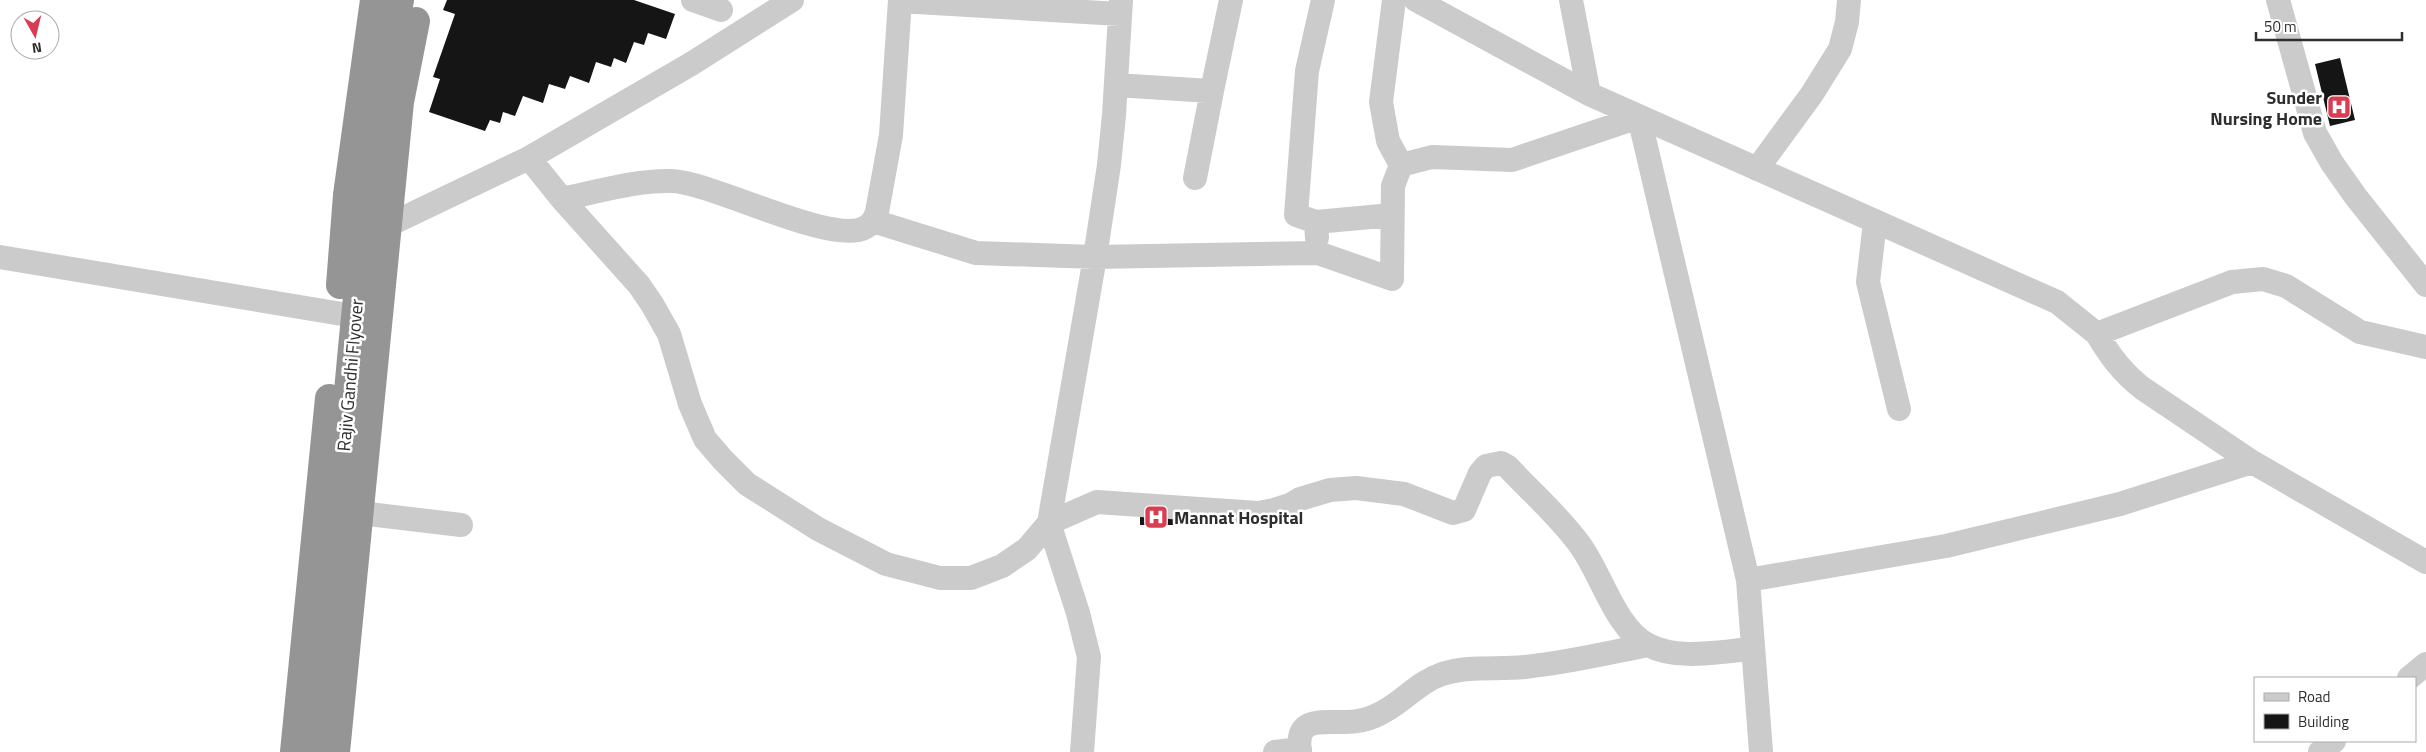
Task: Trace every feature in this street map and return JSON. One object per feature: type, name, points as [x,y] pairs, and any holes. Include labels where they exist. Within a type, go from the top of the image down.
[{"type":"highway","points":[[294,752],[338,313],[347,195],[374,0]]},
{"type":"highway","name":"Rajiv Gandhi Flyover","points":[[316,752],[358,283],[386,71],[400,0]]},
{"type":"highway","points":[[336,752],[400,102],[420,0]]},
{"type":"street","points":[[693,0],[722,10]]},
{"type":"street","points":[[344,246],[530,158],[691,64],[792,0]]},
{"type":"street","points":[[1195,178],[1231,0]]},
{"type":"street","points":[[1324,0],[1307,71],[1296,215],[1316,222],[1392,215]]},
{"type":"street","points":[[873,221],[976,253],[1095,257],[1318,253],[1392,279],[1393,186],[1401,165],[1388,141],[1381,102],[1394,0]]},
{"type":"street","points":[[1416,0],[1589,94],[1639,118],[2057,302],[2097,334],[2112,360],[2126,376],[2252,462],[2426,562]]},
{"type":"street","points":[[1571,0],[1589,94]]},
{"type":"street","points":[[1756,169],[1812,94],[1840,49],[1848,22],[1849,0]]},
{"type":"street","points":[[2278,0],[2315,133],[2356,197],[2426,285]]},
{"type":"street","points":[[562,199],[646,183],[671,181],[711,189],[783,217],[821,226],[851,231],[867,227],[873,221],[883,190],[891,135],[900,1],[1120,7],[1109,165],[1049,523],[1078,613],[1089,656],[1082,752]]},
{"type":"street","points":[[1116,85],[1203,92],[1210,91],[1213,86]]},
{"type":"street","points":[[1401,165],[1432,157],[1512,160],[1639,118]]},
{"type":"street","points":[[1639,118],[1748,580],[1762,752]]},
{"type":"street","points":[[530,158],[562,199],[639,285],[652,304],[668,334],[690,404],[705,439],[747,484],[818,529],[886,564],[940,578],[971,578],[1002,566],[1027,549],[1049,523],[1097,502],[1258,513],[1290,505],[1300,499],[1330,490],[1356,488],[1404,494],[1445,511],[1458,513],[1464,510],[1480,473],[1486,466],[1501,464],[1508,467],[1579,543],[1592,562],[1623,622],[1635,636],[1648,645],[1679,653],[1753,649]]},
{"type":"street","points":[[1316,222],[1318,253]]},
{"type":"street","points":[[1875,222],[1868,282],[1899,408]]},
{"type":"street","points":[[0,257],[379,320]]},
{"type":"street","points":[[2097,334],[2232,282],[2263,279],[2286,286],[2360,332],[2426,347]]},
{"type":"street","points":[[1748,580],[1946,546],[2120,504],[2252,462]]},
{"type":"street","points":[[360,513],[461,525]]},
{"type":"street","points":[[1275,752],[1300,751],[1300,734],[1305,727],[1314,722],[1345,722],[1376,716],[1420,685],[1442,674],[1464,668],[1532,666],[1648,645]]},
{"type":"street","points":[[2410,677],[2426,664]]},
{"type":"street","points":[[2320,752],[2333,742]]},
{"type":"building","points":[[447,0],[634,0],[675,14],[666,39],[648,33],[644,45],[634,42],[626,63],[614,58],[611,67],[596,62],[589,83],[570,76],[565,89],[549,84],[543,103],[523,96],[515,116],[503,112],[500,123],[490,120],[485,131],[429,112],[440,79],[433,77],[455,14],[443,10]]},
{"type":"building","points":[[2340,58],[2355,120],[2330,126],[2315,64]]},
{"type":"building","points":[[1140,511],[1175,511],[1175,525],[1140,525]]},
{"type":"place","name":"Sunder Nursing Home","points":[[2339,107]]},
{"type":"place","name":"Mannat Hospital","points":[[1156,517]]}]
